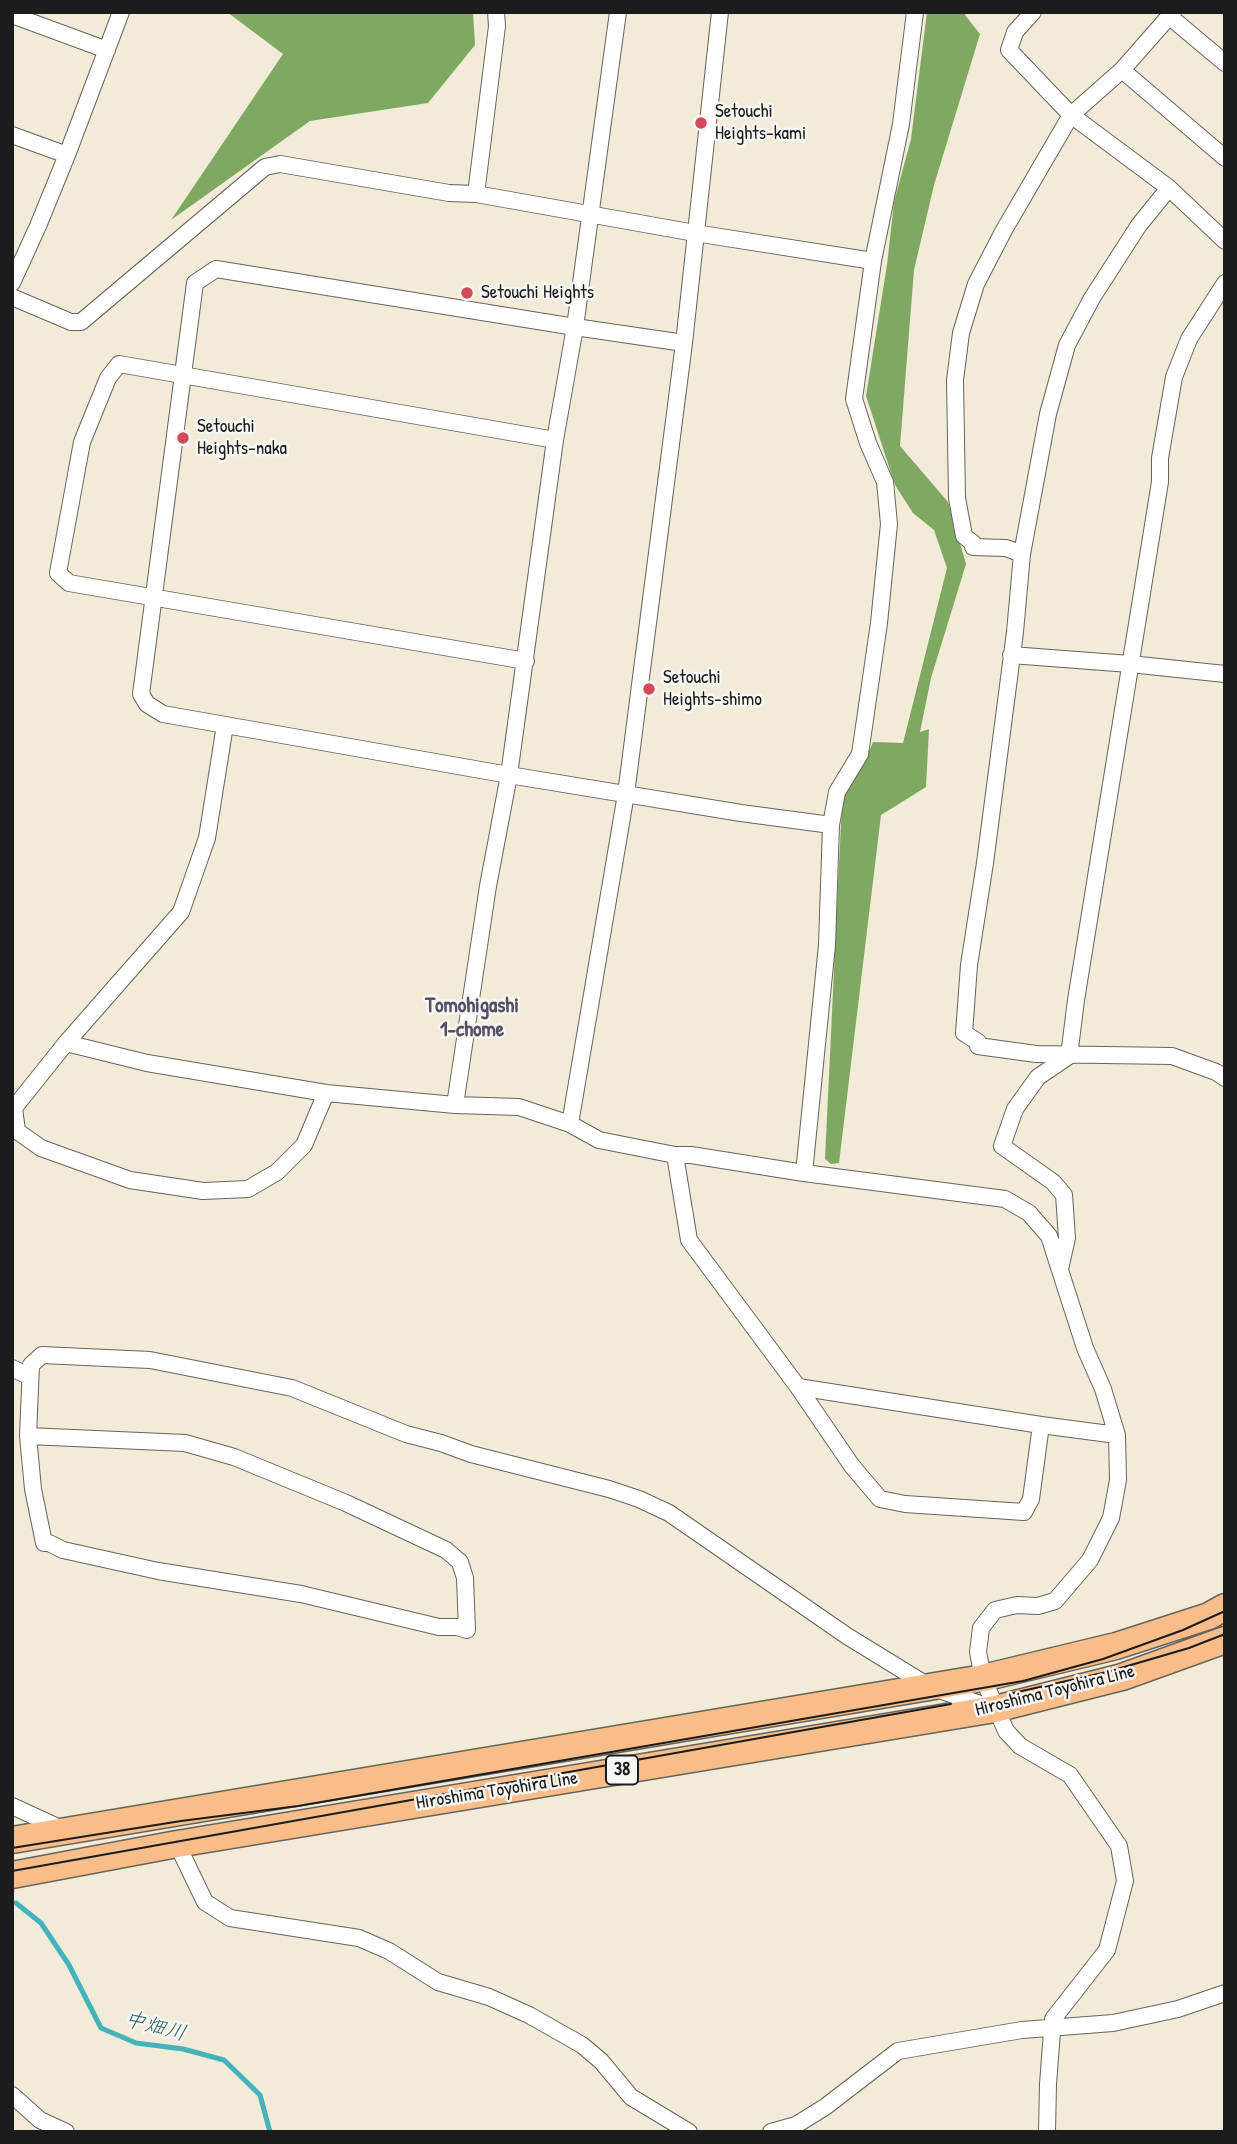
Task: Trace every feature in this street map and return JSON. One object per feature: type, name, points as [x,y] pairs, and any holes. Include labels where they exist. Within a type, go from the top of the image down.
[{"type":"main road","name":"Hiroshima Toyohira Line","points":[[12,1840],[983,1678],[1116,1646],[1209,1616],[1225,1607]]},
{"type":"main road","name":"Hiroshima Toyohira Line","points":[[12,1875],[177,1844],[995,1709],[1122,1677],[1225,1640]]},
{"type":"street","points":[[12,283],[67,155],[121,12]]},
{"type":"street","points":[[476,194],[497,26],[496,12]]},
{"type":"street","points":[[455,1105],[488,886],[509,775],[618,12]]},
{"type":"street","points":[[570,1124],[626,794],[684,343],[720,12]]},
{"type":"street","points":[[804,1173],[827,945],[831,825],[838,792],[860,754],[886,568],[889,524],[885,482],[868,443],[854,399],[873,261],[901,124],[915,12]]},
{"type":"street","points":[[1032,12],[1015,32],[1009,50],[1072,115],[1168,188],[1225,240]]},
{"type":"street","points":[[1022,554],[1006,548],[973,547],[973,543],[964,536],[957,498],[955,380],[961,333],[976,284],[1004,230],[1072,115],[1122,70],[1171,14],[1225,63]]},
{"type":"street","points":[[12,15],[107,50]]},
{"type":"street","points":[[1122,70],[1225,158]]},
{"type":"street","points":[[12,135],[67,155]]},
{"type":"street","points":[[12,297],[71,322],[81,322],[265,167],[280,164],[873,261]]},
{"type":"street","points":[[1168,188],[1139,225],[1092,298],[1067,345],[1048,414],[1022,554],[985,863],[969,965],[964,1034],[978,1042],[978,1046],[1036,1054],[1172,1056],[1225,1078]]},
{"type":"street","points":[[684,343],[216,269],[195,283],[141,694],[147,704],[163,714],[509,775],[831,825]]},
{"type":"street","points":[[1059,1272],[1067,1238],[1064,1195],[1054,1182],[1003,1146],[1015,1109],[1038,1077],[1069,1056],[1124,715],[1174,377],[1189,339],[1225,283]]},
{"type":"street","points":[[526,661],[153,599],[69,583],[58,573],[82,442],[108,378],[119,364],[555,440]]},
{"type":"street","points":[[1011,655],[1225,674]]},
{"type":"street","points":[[225,725],[206,838],[181,912],[66,1043],[14,1108],[16,1131],[41,1148],[130,1180],[203,1191],[248,1189],[277,1172],[304,1145],[326,1093]]},
{"type":"street","points":[[66,1043],[147,1063],[326,1093],[455,1105],[519,1107],[570,1124],[599,1140],[675,1155],[691,1155],[804,1173],[1005,1199],[1029,1213],[1049,1237],[1085,1348],[1103,1389],[1117,1435],[1118,1480],[1111,1518],[1090,1560],[1055,1601],[1038,1606],[1017,1605],[995,1610],[981,1628],[978,1652],[983,1678],[1006,1731],[1020,1746],[1070,1776],[1119,1846],[1125,1881],[1107,1951],[1054,2019],[1047,2132]]},
{"type":"street","points":[[675,1155],[690,1240],[798,1387],[852,1466],[880,1499],[905,1504],[1024,1512],[1031,1499],[1041,1426]]},
{"type":"street","points":[[28,1436],[185,1443],[234,1457],[346,1503],[446,1550],[460,1562],[466,1578],[467,1630],[439,1627],[301,1594],[158,1571],[63,1550],[44,1543],[33,1489],[28,1436],[30,1377],[32,1366],[42,1355],[150,1360],[292,1388],[406,1434],[471,1454],[609,1489],[669,1513],[847,1636],[930,1687],[995,1709]]},
{"type":"street","points":[[12,1368],[30,1377]]},
{"type":"street","points":[[798,1387],[1041,1426],[1117,1435]]},
{"type":"street","points":[[12,1806],[68,1831]]},
{"type":"street","points":[[177,1844],[205,1902],[230,1917],[359,1938],[389,1951],[438,1982],[489,1997],[529,2015],[582,2045],[601,2061],[631,2097],[689,2132]]},
{"type":"street","points":[[771,2132],[796,2124],[825,2107],[898,2051],[1022,2030],[1113,2023],[1178,2009],[1225,1993]]},
{"type":"street","points":[[12,2095],[40,2120],[66,2132]]},
{"type":"green space","points":[[227,12],[473,12],[475,45],[428,103],[310,121],[171,220],[283,54]]},
{"type":"green space","points":[[927,12],[967,12],[965,15],[980,34],[934,185],[914,270],[900,446],[948,502],[966,564],[931,678],[920,732],[929,729],[926,787],[881,815],[839,1163],[831,1164],[825,1159],[842,802],[873,742],[903,743],[947,568],[934,530],[913,513],[895,485],[866,396],[894,202],[911,139]]},
{"type":"waterway","name":"中畑川","points":[[16,1903],[41,1923],[69,1965],[101,2028],[136,2043],[183,2049],[224,2060],[260,2095],[270,2132]]},
{"type":"tram line","points":[[12,1848],[181,1821],[298,1806],[1023,1681],[1103,1659],[1183,1630],[1225,1611]]},
{"type":"tram line","points":[[1013,1693],[1107,1672],[1189,1648],[1225,1634]]},
{"type":"tram line","points":[[12,1871],[951,1704]]},
{"type":"place","name":"Setouchi Heights-kami","points":[[701,123]]},
{"type":"place","name":"Setouchi Heights","points":[[467,293]]},
{"type":"place","name":"Setouchi Heights-naka","points":[[183,438]]},
{"type":"place","name":"Setouchi Heights-shimo","points":[[649,689]]},
{"type":"district","name":"Tomohigashi 1-chome","points":[[472,1018]]}]
